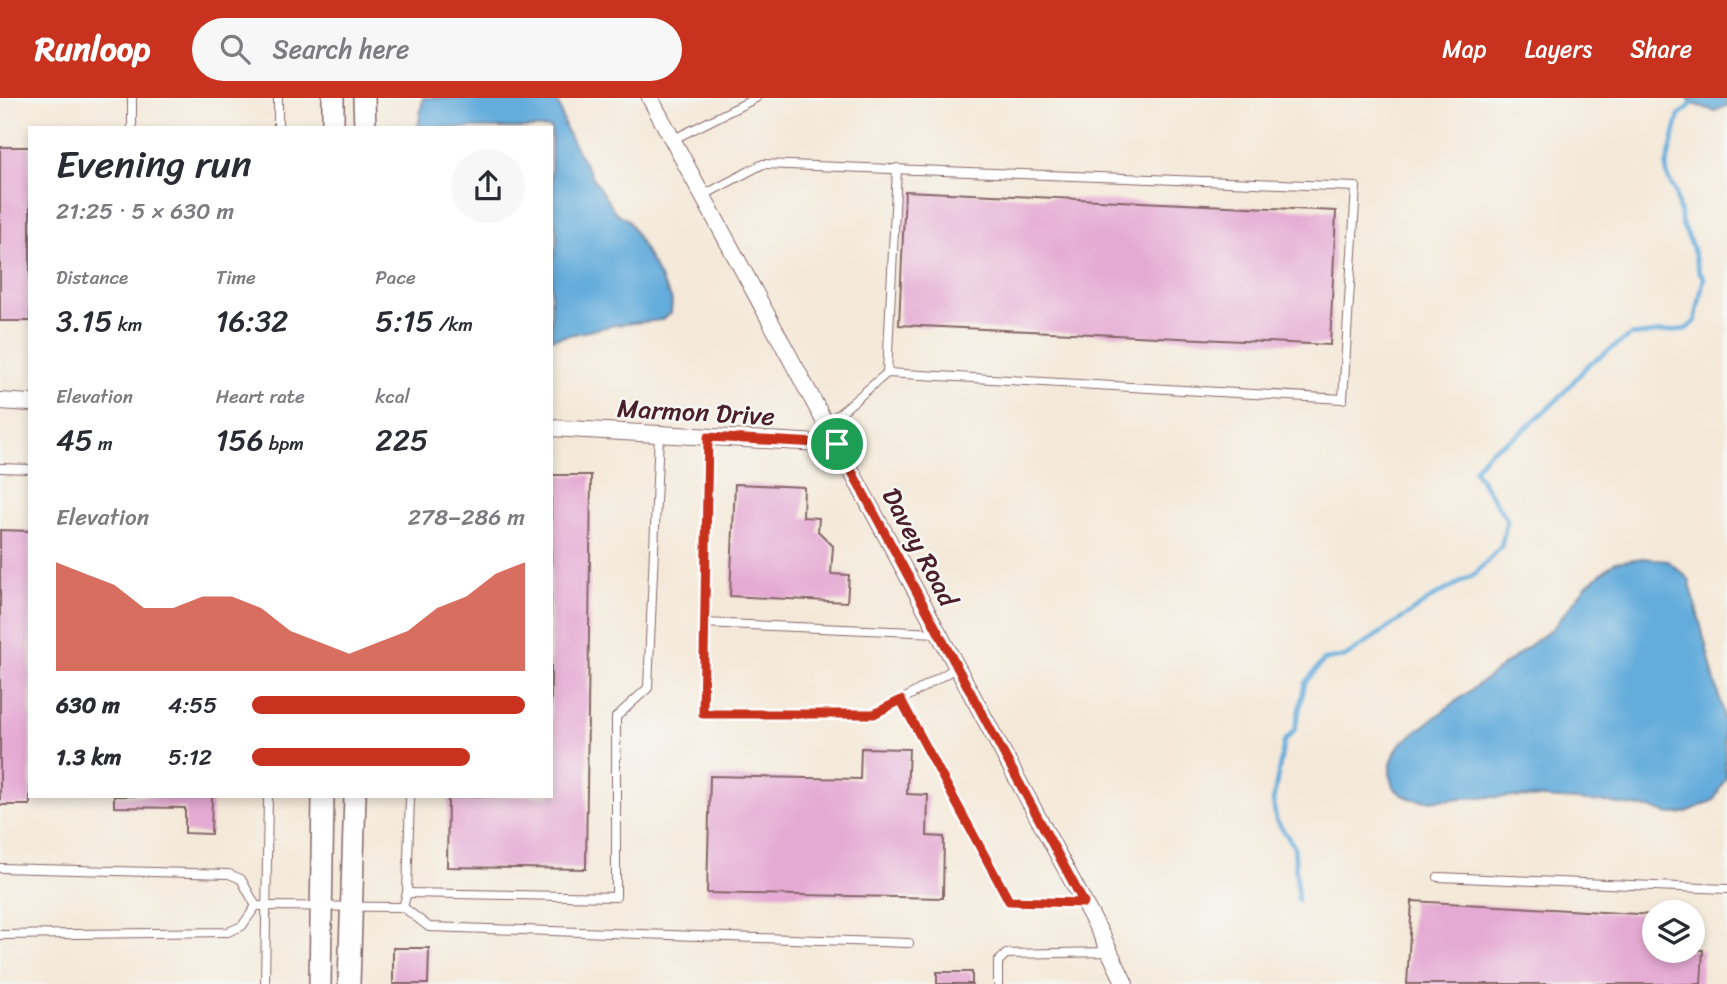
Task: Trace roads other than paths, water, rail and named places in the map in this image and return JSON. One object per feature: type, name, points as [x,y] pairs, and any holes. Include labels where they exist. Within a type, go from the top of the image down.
[{"type":"street","points":[[333,98],[333,126]]},
{"type":"street","points":[[364,98],[365,126]]},
{"type":"street","name":"Davey Road","points":[[650,98],[1084,903],[1125,984]]},
{"type":"street","points":[[0,401],[28,403]]},
{"type":"street","name":"Marmon Drive","points":[[553,428],[837,444]]},
{"type":"street","points":[[320,984],[323,798]]},
{"type":"street","points":[[349,984],[355,798]]},
{"type":"lane","points":[[132,98],[132,126]]},
{"type":"lane","points":[[278,98],[278,126]]},
{"type":"lane","points":[[672,140],[756,98]]},
{"type":"lane","points":[[702,195],[763,164],[1356,187],[1343,399],[887,373],[827,424]]},
{"type":"lane","points":[[887,373],[897,168]]},
{"type":"lane","points":[[407,893],[616,897],[616,717],[648,688],[659,434]]},
{"type":"lane","points":[[708,437],[703,714],[874,714],[957,667]]},
{"type":"lane","points":[[0,468],[28,468]]},
{"type":"lane","points":[[704,623],[938,633]]},
{"type":"lane","points":[[901,700],[1009,901],[1084,903]]},
{"type":"lane","points":[[265,984],[268,798]]},
{"type":"lane","points":[[403,907],[407,893],[410,798]]},
{"type":"lane","points":[[0,868],[229,874],[241,879],[256,906]]},
{"type":"lane","points":[[1438,877],[1727,889]]},
{"type":"lane","points":[[256,906],[321,904],[403,907],[429,927],[909,943]]},
{"type":"lane","points":[[0,935],[228,932],[242,926],[256,906]]},
{"type":"lane","points":[[998,984],[998,962],[1006,954],[1110,952]]},
{"type":"water","points":[[423,98],[557,98],[566,130],[615,212],[628,220],[672,300],[671,313],[662,320],[615,325],[553,339],[553,254],[557,237],[553,220],[553,126],[418,126]]},
{"type":"water","points":[[1688,98],[1727,98],[1727,106],[1715,111],[1692,104]]},
{"type":"water","points":[[1643,558],[1668,561],[1689,579],[1723,713],[1726,777],[1714,800],[1673,814],[1648,808],[1533,798],[1421,800],[1407,797],[1394,787],[1390,773],[1400,744],[1553,628],[1587,585],[1615,562]]},
{"type":"waterway","points":[[1298,900],[1294,846],[1276,820],[1273,801],[1284,742],[1295,729],[1305,683],[1324,660],[1345,657],[1435,596],[1475,574],[1501,547],[1507,520],[1474,469],[1491,450],[1518,435],[1557,400],[1589,364],[1630,336],[1686,329],[1695,322],[1704,277],[1699,272],[1682,224],[1675,191],[1666,167],[1679,115],[1692,104]]}]
